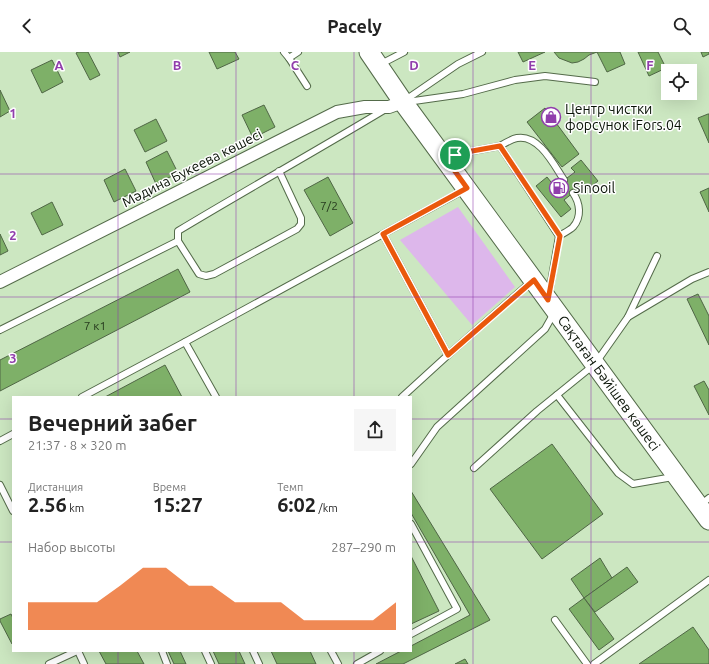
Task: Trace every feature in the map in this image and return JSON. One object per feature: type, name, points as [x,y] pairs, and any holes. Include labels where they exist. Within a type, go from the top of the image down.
[{"type":"main road","name":"Сақтаған Бәйішев көшесі","points":[[373,59],[396,104],[444,156],[677,476],[706,508]]},
{"type":"street","name":"Мәдина Букеева көшесі","points":[[0,282],[336,112],[396,104]]},
{"type":"lane","points":[[284,52],[307,86]]},
{"type":"lane","points":[[288,58],[298,52]]},
{"type":"lane","points":[[373,59],[404,52]]},
{"type":"lane","points":[[279,171],[301,218],[301,224],[297,229],[214,274],[206,276],[199,274],[178,241],[178,231],[279,171],[396,104],[458,64],[482,52]]},
{"type":"lane","points":[[396,104],[463,94],[515,80],[545,76],[595,82]]},
{"type":"lane","points":[[444,156],[500,146],[518,138],[532,139],[541,147],[564,180]]},
{"type":"lane","points":[[412,463],[437,427],[545,329],[552,305],[560,236],[500,146]]},
{"type":"lane","points":[[84,396],[467,188]]},
{"type":"lane","points":[[560,236],[573,226],[580,214],[577,199],[573,193]]},
{"type":"lane","points":[[383,234],[448,355]]},
{"type":"lane","points":[[0,330],[178,241]]},
{"type":"lane","points":[[474,468],[557,394],[595,364],[628,316],[657,256]]},
{"type":"lane","points":[[628,316],[692,279],[709,272]]},
{"type":"lane","points":[[403,396],[534,280]]},
{"type":"lane","points":[[185,342],[215,396]]},
{"type":"lane","points":[[557,394],[618,473],[633,484],[677,476]]},
{"type":"lane","points":[[0,441],[12,435]]},
{"type":"lane","points":[[0,485],[12,509]]},
{"type":"lane","points":[[412,526],[457,609],[412,633]]},
{"type":"lane","points":[[594,664],[709,580]]},
{"type":"lane","points":[[555,620],[587,664]]},
{"type":"lane","points":[[49,664],[76,652]]},
{"type":"lane","points":[[78,652],[84,664]]},
{"type":"lane","points":[[162,652],[168,664]]},
{"type":"lane","points":[[206,652],[212,664]]},
{"type":"lane","points":[[253,652],[259,664]]},
{"type":"lane","points":[[332,652],[338,664]]},
{"type":"lane","points":[[357,664],[378,652]]},
{"type":"shaded area","points":[[458,207],[515,287],[472,325],[400,240]]},
{"type":"building","points":[[88,52],[100,75],[90,80],[76,53]]},
{"type":"building","points":[[118,52],[130,52],[120,57]]},
{"type":"building","points":[[209,52],[235,52],[239,59],[217,69]]},
{"type":"building","points":[[518,52],[545,52],[523,62]]},
{"type":"building","points":[[554,52],[597,52],[578,62],[572,63],[559,58]]},
{"type":"building","points":[[597,52],[620,52],[625,64],[607,72]]},
{"type":"building","points":[[638,52],[658,52],[664,64],[661,64],[661,70],[649,76]]},
{"type":"building","points":[[701,52],[709,52],[709,54],[703,57]]},
{"type":"building","points":[[52,60],[63,82],[42,93],[31,70]]},
{"type":"building","points":[[0,90],[10,111],[0,117]]},
{"type":"building","points":[[264,105],[275,127],[253,138],[242,115]]},
{"type":"building","points":[[545,108],[579,154],[562,167],[527,122]]},
{"type":"building","points":[[709,114],[709,143],[698,118]]},
{"type":"building","points":[[156,119],[167,141],[145,152],[134,130]]},
{"type":"building","points":[[167,151],[178,173],[156,184],[146,162]]},
{"type":"building","name":"Sinooil","points":[[581,160],[598,181],[588,189],[584,184],[564,200],[571,209],[561,217],[536,186],[547,177],[555,187],[575,172],[571,168]]},
{"type":"building","points":[[125,169],[136,191],[114,202],[104,180]]},
{"type":"building","points":[[328,177],[353,223],[330,236],[304,190]]},
{"type":"building","points":[[709,188],[709,212],[700,192]]},
{"type":"building","points":[[52,202],[63,225],[42,235],[31,213]]},
{"type":"building","points":[[0,234],[8,251],[0,255]]},
{"type":"building","points":[[178,269],[190,292],[0,391],[0,360]]},
{"type":"building","points":[[698,294],[709,316],[709,345],[687,299]]},
{"type":"building","points":[[165,365],[181,396],[107,396]]},
{"type":"building","points":[[704,381],[709,390],[709,415],[694,386]]},
{"type":"building","points":[[552,444],[603,514],[542,559],[490,489]]},
{"type":"building","points":[[412,493],[490,620],[403,664],[376,664],[399,652],[412,652],[412,645],[470,615],[412,515]]},
{"type":"building","points":[[412,558],[439,611],[412,624]]},
{"type":"building","points":[[600,558],[612,578],[584,598],[571,579]]},
{"type":"building","points":[[627,567],[638,582],[595,612],[584,598]]},
{"type":"building","points":[[584,598],[614,639],[599,650],[569,609]]},
{"type":"building","points":[[11,614],[12,616],[12,644],[0,621],[0,619]]},
{"type":"building","points":[[693,627],[709,650],[709,664],[639,664]]},
{"type":"building","points":[[100,652],[138,652],[144,664],[106,664]]},
{"type":"building","points":[[168,652],[180,652],[186,664],[174,664]]},
{"type":"building","points":[[213,652],[239,652],[245,664],[219,664]]},
{"type":"building","points":[[271,652],[310,652],[316,664],[277,664]]},
{"type":"building","points":[[465,659],[468,664],[455,664]]},
{"type":"place","name":"Центр чистки форсунок iFors.04","points":[[551,117]]},
{"type":"place","name":"Sinooil","points":[[559,188]]},
{"type":"route","points":[[500,146],[560,236],[548,300],[534,280],[448,355],[383,234],[467,188],[444,156],[455,155],[500,146]]}]
